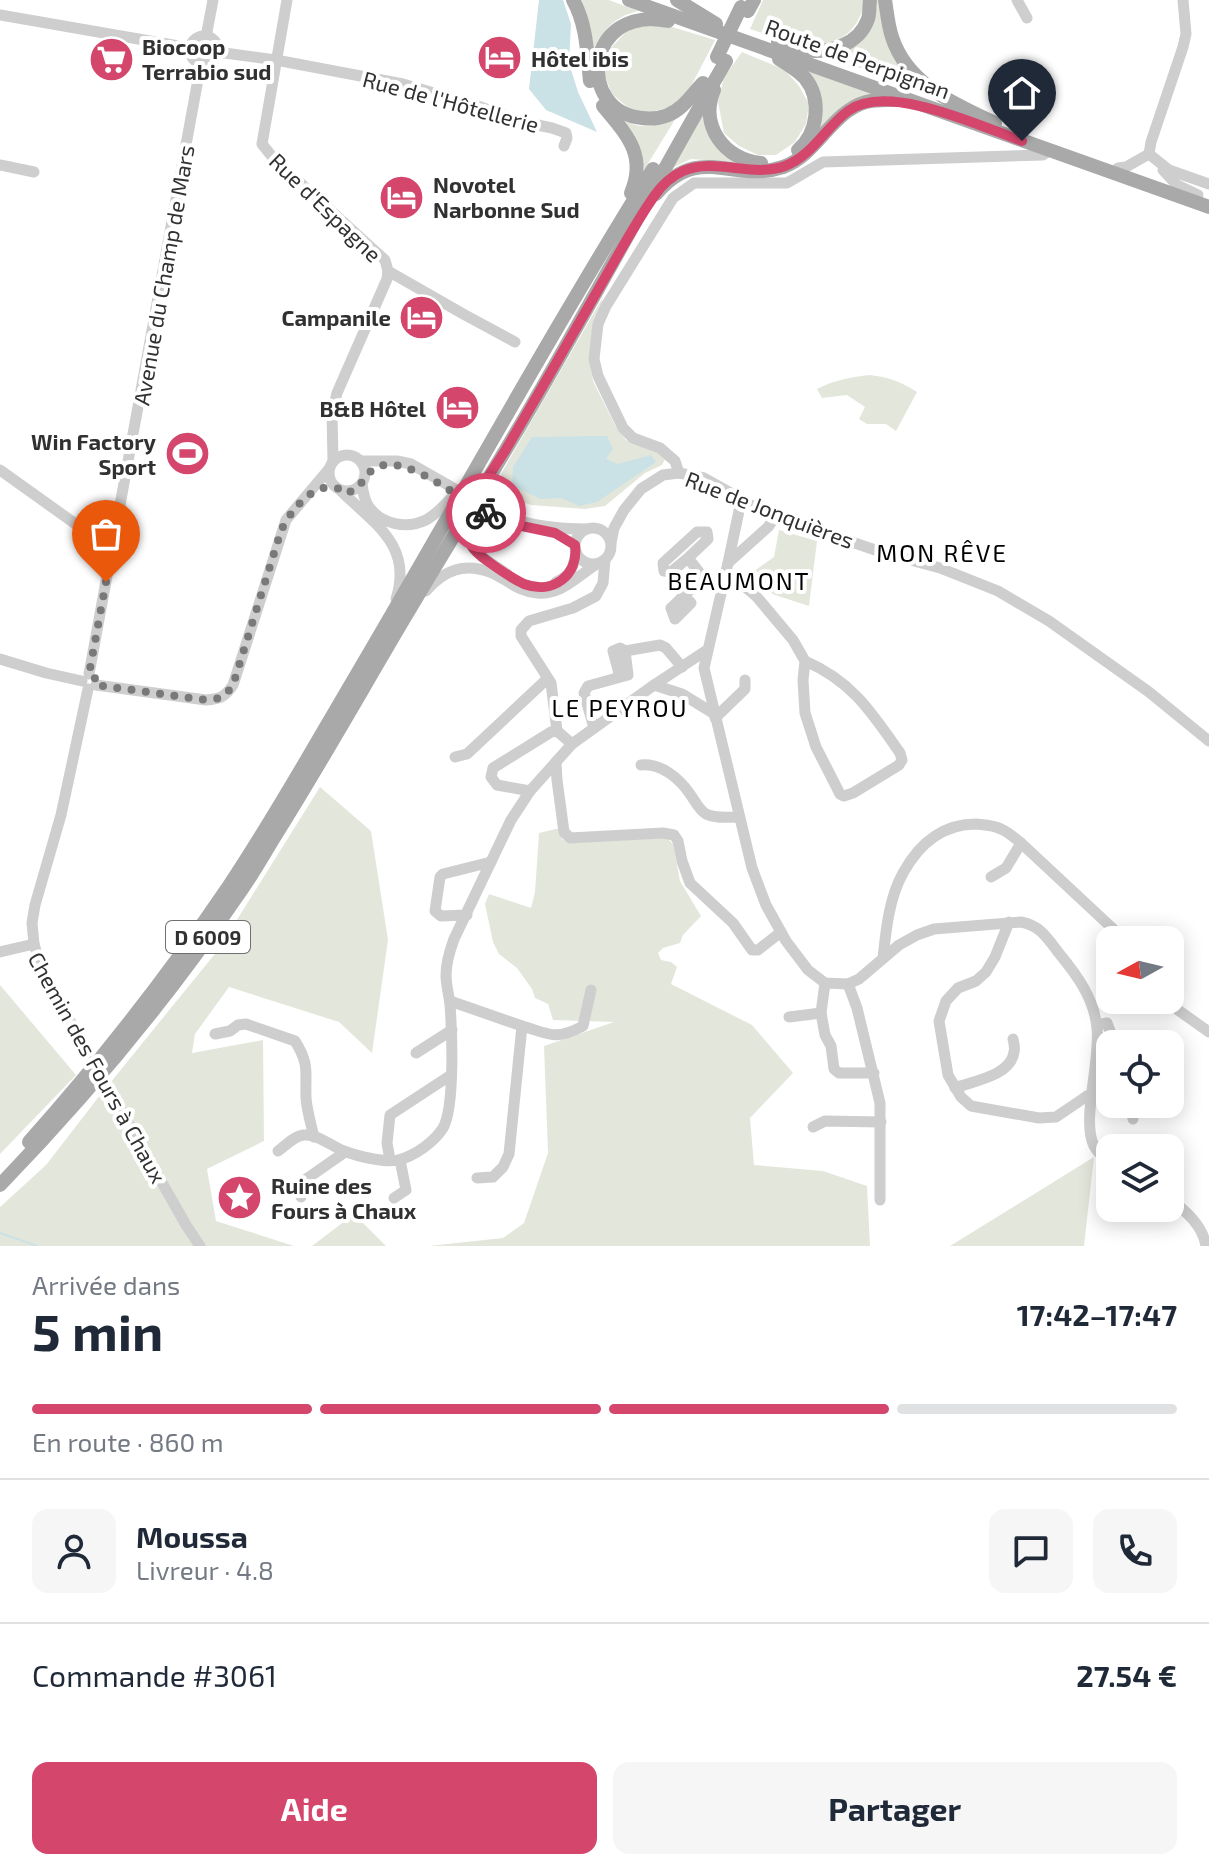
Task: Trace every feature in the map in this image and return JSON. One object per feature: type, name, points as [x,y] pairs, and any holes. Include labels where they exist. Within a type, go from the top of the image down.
[{"type":"main road","points":[[573,0],[581,14],[585,33],[590,81],[599,101],[633,145],[638,161],[637,179],[606,245]]},
{"type":"main road","points":[[629,0],[718,29]]},
{"type":"main road","points":[[649,0],[718,29]]},
{"type":"main road","points":[[677,0],[718,29]]},
{"type":"main road","points":[[744,38],[776,41],[804,51],[847,45],[860,34],[869,18],[870,0]]},
{"type":"main road","points":[[885,0],[892,39],[902,59],[927,87],[954,104],[1021,134]]},
{"type":"main road","name":"D 6009","points":[[0,1185],[119,1054],[237,897],[523,421],[634,227],[747,5]]},
{"type":"main road","points":[[703,83],[682,107],[661,118],[637,118],[613,107],[602,89],[597,72],[601,50],[609,36],[620,26],[633,21],[654,18],[718,29]]},
{"type":"main road","name":"Route de Perpignan","points":[[718,29],[1203,197]]},
{"type":"main road","points":[[721,59],[710,100],[710,121],[718,139],[728,150],[742,160],[759,164],[776,162],[803,146],[812,131],[815,116],[815,100],[808,81],[794,67],[744,38]]},
{"type":"main road","name":"Route de Perpignan","points":[[744,38],[940,112],[1209,207]]},
{"type":"main road","name":"D 6009","points":[[0,1174],[137,1014],[251,853],[606,245],[679,128],[703,83],[721,59]]},
{"type":"main road","points":[[634,227],[656,194],[680,172],[702,167],[761,171],[783,167],[803,156],[849,111],[868,101],[896,100],[940,112]]},
{"type":"street","points":[[206,37],[213,0]]},
{"type":"street","name":"Rue d'Espagne","points":[[287,0],[262,144],[274,159],[385,260],[388,271],[515,342]]},
{"type":"street","points":[[1017,0],[1027,18]]},
{"type":"street","points":[[1149,154],[1186,34],[1183,0]]},
{"type":"street","points":[[0,15],[190,48]]},
{"type":"street","points":[[206,37],[213,40],[217,52],[213,61],[201,63],[193,59],[190,48],[195,39],[206,37]]},
{"type":"street","points":[[217,52],[276,60]]},
{"type":"street","name":"Rue de l'Hôtellerie","points":[[276,60],[403,84],[523,122],[552,128],[566,133],[564,146]]},
{"type":"street","name":"Avenue du Champ de Mars","points":[[34,944],[32,923],[35,905],[61,815],[89,682],[201,63]]},
{"type":"street","points":[[679,473],[675,461],[660,448],[633,438],[623,428],[598,376],[594,359],[598,324],[606,306],[673,198],[694,183],[787,183],[823,162],[1043,155],[1049,151]]},
{"type":"street","points":[[1118,168],[1149,154]]},
{"type":"street","points":[[1149,154],[1169,170],[1209,184]]},
{"type":"street","points":[[1149,154],[1177,185],[1203,197]]},
{"type":"street","points":[[0,165],[34,172]]},
{"type":"street","points":[[388,271],[337,393],[332,414],[330,482],[376,525],[398,554],[402,571],[390,619]]},
{"type":"street","points":[[332,428],[347,455]]},
{"type":"street","points":[[0,659],[89,682],[206,700],[217,699],[227,694],[233,685],[286,520],[339,456],[347,455],[361,461],[369,507],[378,517],[396,524],[413,525],[427,519],[450,501],[478,465]]},
{"type":"street","points":[[361,461],[411,464],[507,523],[555,533],[576,548],[582,560],[591,564],[601,562]]},
{"type":"street","points":[[299,503],[316,491],[354,490],[367,472],[381,465],[411,469],[446,487]]},
{"type":"street","points":[[0,470],[77,525],[102,529],[116,527]]},
{"type":"street","name":"Rue de Jonquières","points":[[611,543],[614,528],[641,489],[663,475],[679,473],[704,478],[739,500],[776,516],[881,552],[940,568],[998,591],[1049,621],[1149,692],[1209,741]]},
{"type":"street","points":[[480,491],[470,515],[468,530],[471,544],[478,554],[527,585],[539,587],[567,578],[573,567],[578,536],[590,528]]},
{"type":"street","points":[[739,500],[704,668],[752,868],[766,905],[808,970],[825,983],[848,984],[859,979],[908,940],[934,929],[1009,922],[1031,924],[1043,932],[1078,976],[1090,1000],[1097,1025],[1089,1127],[1096,1148]]},
{"type":"street","points":[[409,609],[444,573],[458,569],[474,568],[492,573],[521,590],[538,593],[567,586],[610,552],[611,543],[603,530],[560,529],[485,510]]},
{"type":"street","name":"Rue de Jonquières","points":[[590,528],[608,523],[624,510]]},
{"type":"street","points":[[728,563],[776,516]]},
{"type":"street","points":[[688,558],[706,581]]},
{"type":"street","points":[[572,744],[557,731],[551,683],[521,636],[521,630],[529,621],[573,608],[596,596],[603,583],[601,562]]},
{"type":"street","points":[[684,596],[698,583],[706,581],[743,585],[793,640],[805,661],[805,713],[816,747],[840,794],[844,796],[899,765],[902,760],[900,753],[870,709],[846,685],[805,661]]},
{"type":"street","points":[[594,728],[584,693],[588,686],[628,675],[625,651],[660,645],[682,667]]},
{"type":"street","points":[[278,1151],[304,1135],[345,1152],[395,1160],[417,1152],[444,1127],[451,1075],[452,1030],[446,975],[448,957],[511,820],[530,791],[572,744],[707,650]]},
{"type":"street","points":[[455,757],[467,754],[547,679]]},
{"type":"street","points":[[714,715],[745,689],[745,680]]},
{"type":"street","points":[[654,685],[682,694],[714,715]]},
{"type":"street","points":[[530,791],[497,785],[491,777],[493,768],[557,731]]},
{"type":"street","points":[[556,762],[564,832],[570,838],[674,835],[690,883],[733,923],[752,950],[758,950],[781,932]]},
{"type":"street","points":[[641,765],[651,764],[665,770],[708,815],[739,817]]},
{"type":"street","points":[[883,958],[888,914],[902,874],[921,847],[945,829],[964,824],[1003,829],[1110,926]]},
{"type":"street","points":[[991,877],[1006,868],[1021,843]]},
{"type":"street","points":[[467,915],[441,916],[435,911],[440,877],[491,862]]},
{"type":"street","points":[[1009,922],[986,972],[976,981],[958,988],[946,1001],[939,1021],[948,1075],[971,1106],[1048,1119],[1092,1095]]},
{"type":"street","name":"Chemin des Fours à Chaux","points":[[0,952],[34,944],[42,970],[200,1246]]},
{"type":"street","points":[[825,983],[821,1013],[834,1069],[839,1073],[874,1073]]},
{"type":"street","points":[[848,984],[857,1008],[880,1103],[880,1200]]},
{"type":"street","points":[[450,1001],[557,1036],[583,1026],[591,990]]},
{"type":"street","points":[[789,1017],[821,1013]]},
{"type":"street","points":[[1184,1014],[1207,1031]]},
{"type":"street","points":[[1097,1025],[1107,1023],[1110,1030]]},
{"type":"street","points":[[215,1034],[246,1024],[295,1041],[307,1063],[307,1105],[314,1137]]},
{"type":"street","points":[[477,1178],[493,1177],[503,1167],[509,1154],[522,1026]]},
{"type":"street","points":[[416,1053],[452,1030]]},
{"type":"street","points":[[955,1088],[1001,1071],[1014,1054],[1013,1039]]},
{"type":"street","points":[[394,1198],[406,1190],[387,1143],[390,1115],[451,1075]]},
{"type":"street","points":[[813,1127],[825,1121],[881,1122]]},
{"type":"street","points":[[301,1197],[302,1182],[345,1152]]},
{"type":"street","points":[[1184,1211],[1204,1235],[1206,1246]]},
{"type":"shaded area","points":[[579,0],[609,0],[638,11],[621,17],[609,26],[592,54]]},
{"type":"shaded area","points":[[763,0],[865,2],[857,22],[846,34],[818,44],[802,43],[750,29]]},
{"type":"shaded area","points":[[875,0],[881,0],[884,18],[927,91],[875,71],[830,59],[831,55],[853,48],[865,38]]},
{"type":"shaded area","points":[[669,26],[715,40],[689,90],[674,106],[651,112],[631,110],[612,94],[604,74],[608,51],[627,31],[637,27]]},
{"type":"shaded area","points":[[742,52],[785,70],[809,104],[806,124],[795,142],[776,155],[758,155],[739,146],[724,133],[718,102],[724,77]]},
{"type":"shaded area","points":[[806,67],[875,92],[817,131]]},
{"type":"shaded area","points":[[704,107],[744,163],[691,159],[670,169]]},
{"type":"shaded area","points":[[618,117],[646,126],[676,118],[644,170],[640,150]]},
{"type":"shaded area","points":[[603,297],[589,358],[593,381],[626,440],[658,453],[665,459],[662,465],[645,473],[605,506],[585,509],[531,505],[497,492],[490,493]]},
{"type":"shaded area","points":[[870,375],[895,380],[917,392],[896,431],[886,424],[867,424],[859,419],[865,407],[847,395],[822,398],[817,389],[843,379]]},
{"type":"shaded area","name":"BEAUMONT","points":[[779,530],[817,541],[809,606],[753,585],[750,574],[774,557]]},
{"type":"shaded area","points":[[320,787],[371,831],[388,940],[372,1053],[339,1022],[229,987],[195,1034],[192,1053],[263,1040],[264,1141],[207,1169],[216,1221],[294,1246],[0,1246],[0,1207],[46,1165],[218,950]]},
{"type":"shaded area","points":[[560,828],[562,839],[568,843],[667,838],[673,844],[680,881],[701,916],[683,935],[680,943],[663,948],[658,953],[661,960],[677,967],[671,984],[752,1025],[793,1073],[750,1118],[754,1165],[823,1171],[867,1186],[870,1246],[429,1246],[503,1238],[524,1223],[548,1153],[544,1046],[614,1022],[553,1020],[548,1004],[535,998],[517,968],[499,954],[493,942],[485,904],[489,894],[531,908],[539,833]]},
{"type":"shaded area","points":[[0,985],[76,1075],[0,1154]]},
{"type":"shaded area","points":[[1094,1157],[1084,1246],[950,1246]]},
{"type":"shaded area","points":[[354,1214],[386,1246],[312,1246]]},
{"type":"water","points":[[539,0],[563,0],[571,24],[569,63],[578,92],[597,132],[546,110],[529,89]]},
{"type":"water","points":[[607,436],[613,449],[606,459],[618,464],[651,455],[656,462],[597,502],[579,506],[561,498],[540,499],[512,485],[513,467],[532,437]]},
{"type":"waterway","points":[[0,1233],[37,1246]]},
{"type":"way so far","points":[[106,582],[89,674],[96,679],[96,685],[217,699],[227,694],[233,685],[286,520],[299,503],[316,491],[335,487],[348,492],[362,484],[367,472],[381,465],[397,465],[411,469],[486,513]]},
{"type":"place","name":"Hôtel ibis","points":[[500,58]]},
{"type":"place","name":"Biocoop Terrabio sud","points":[[111,59]]},
{"type":"place","name":"Novotel Narbonne Sud","points":[[402,197]]},
{"type":"place","name":"Campanile","points":[[422,317]]},
{"type":"place","name":"B&B Hôtel","points":[[457,408]]},
{"type":"place","name":"Win Factory Sport","points":[[187,454]]},
{"type":"place","name":"Ruine des Fours à Chaux","points":[[240,1198]]},
{"type":"district","name":"MON RÊVE","points":[[942,552]]},
{"type":"district","name":"BEAUMONT","points":[[739,580]]},
{"type":"district","name":"LE PEYROU","points":[[620,707]]},
{"type":"route","points":[[486,513],[507,523],[555,533],[575,545],[573,567],[567,578],[539,587],[527,585],[508,575],[478,554],[471,544],[468,530],[470,515],[480,491],[634,227],[656,194],[680,172],[702,167],[761,171],[783,167],[803,156],[858,104],[868,101],[896,100],[1022,141]]}]
